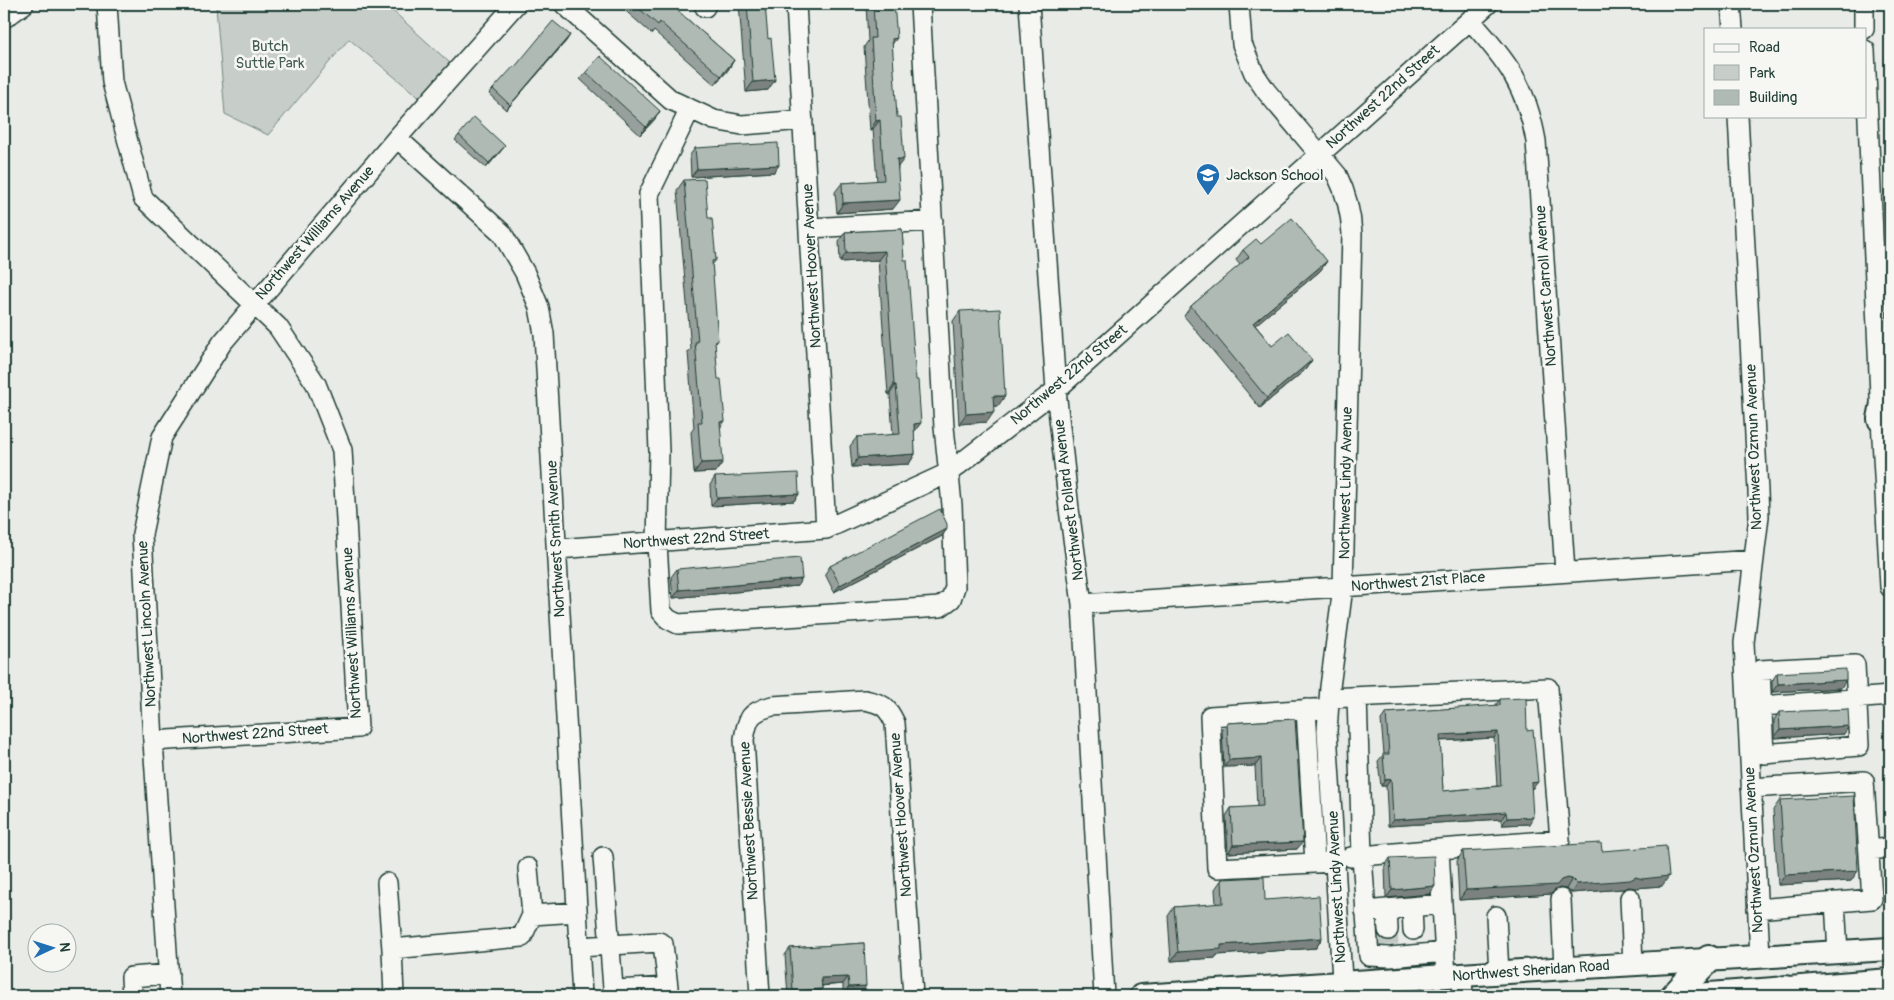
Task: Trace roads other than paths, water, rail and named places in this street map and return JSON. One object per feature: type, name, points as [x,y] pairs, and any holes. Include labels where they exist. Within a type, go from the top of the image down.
[{"type":"highway","points":[[1881,419],[1890,373]]},
{"type":"highway","points":[[1674,996],[1709,959]]},
{"type":"main road","name":"Northwest Sheridan Road","points":[[1141,996],[1343,989],[1392,953],[1457,983],[1499,974],[1709,959],[1890,949]]},
{"type":"main road","points":[[1684,996],[1780,992],[1890,980]]},
{"type":"street","points":[[4,17],[24,4]]},
{"type":"street","points":[[107,4],[112,82],[143,198],[254,304]]},
{"type":"street","name":"Northwest Williams Avenue","points":[[358,728],[342,450],[316,384],[278,327],[254,304],[516,4]]},
{"type":"street","points":[[564,4],[670,100],[714,120],[742,125],[803,120]]},
{"type":"street","name":"Northwest Hoover Avenue","points":[[796,4],[826,529]]},
{"type":"street","points":[[690,109],[649,194],[659,451],[657,543],[661,611],[668,620],[678,624],[940,607],[951,599],[955,587],[952,505],[948,473],[920,4]]},
{"type":"street","name":"Northwest Pollard Avenue","points":[[1029,4],[1056,390],[1082,604],[1104,996]]},
{"type":"street","name":"Northwest Lindy Avenue","points":[[1239,4],[1242,44],[1254,73],[1266,91],[1337,176],[1345,191],[1351,212],[1343,587],[1328,703],[1328,739],[1343,989]]},
{"type":"street","name":"Northwest 22nd Street","points":[[557,549],[826,529],[948,473],[1056,390],[1488,4]]},
{"type":"street","points":[[1731,4],[1733,28]]},
{"type":"street","points":[[1864,4],[1864,28]]},
{"type":"street","name":"Northwest Carroll Avenue","points":[[1470,20],[1508,64],[1525,98],[1535,133],[1565,572]]},
{"type":"street","points":[[1866,73],[1890,588]]},
{"type":"street","name":"Northwest Ozmun Avenue","points":[[1738,118],[1759,516],[1744,626],[1753,671],[1757,754],[1751,788],[1760,956]]},
{"type":"street","name":"Northwest Smith Avenue","points":[[397,138],[502,232],[526,273],[539,306],[544,334],[582,996]]},
{"type":"street","points":[[810,228],[933,221]]},
{"type":"street","name":"Northwest Lincoln Avenue","points":[[170,996],[153,741],[142,534],[162,438],[222,342],[254,304]]},
{"type":"street","name":"Northwest 21st Place","points":[[1082,604],[1754,560]]},
{"type":"street","points":[[1753,671],[1854,665],[1860,746],[1757,754]]},
{"type":"street","points":[[1548,688],[1560,840],[1362,856],[1315,863],[1217,868],[1210,716],[1306,709],[1357,697],[1548,688]]},
{"type":"street","points":[[1754,706],[1890,696]]},
{"type":"street","points":[[1357,697],[1362,856],[1369,956],[1392,953],[1414,943],[1445,952]]},
{"type":"street","name":"Northwest Hoover Avenue","points":[[817,702],[865,700],[880,703],[889,711],[895,723],[913,996]]},
{"type":"street","name":"Northwest Bessie Avenue","points":[[760,996],[744,739],[748,719],[757,710],[772,706],[817,702]]},
{"type":"street","points":[[1306,709],[1315,863]]},
{"type":"street","name":"Northwest 22nd Street","points":[[153,741],[358,728]]},
{"type":"street","points":[[1751,788],[1864,781],[1872,899],[1757,909]]},
{"type":"street","points":[[1869,850],[1890,848]]},
{"type":"street","points":[[1439,849],[1445,952],[1457,983]]},
{"type":"street","points":[[579,947],[609,946],[659,942],[664,944],[668,991],[616,990],[613,988],[609,946],[603,857]]},
{"type":"street","points":[[392,949],[522,937],[532,915],[528,868]]},
{"type":"street","points":[[388,883],[394,996]]},
{"type":"street","points":[[1630,898],[1633,964]]},
{"type":"street","points":[[1561,899],[1564,969]]},
{"type":"street","points":[[1835,902],[1838,952]]},
{"type":"street","points":[[1365,911],[1442,904]]},
{"type":"street","points":[[1412,907],[1414,943]]},
{"type":"street","points":[[1387,909],[1392,953]]},
{"type":"street","points":[[532,915],[577,912]]},
{"type":"street","points":[[1496,916],[1499,974]]},
{"type":"street","points":[[1339,935],[1366,934]]},
{"type":"street","points":[[132,996],[131,977],[169,974]]},
{"type":"tunnel","points":[[1388,930],[1389,945]]},
{"type":"place","name":"Jackson School","points":[[1208,196]]},
{"type":"park label","name":"Butch Suttle Park","points":[[270,54]]}]
